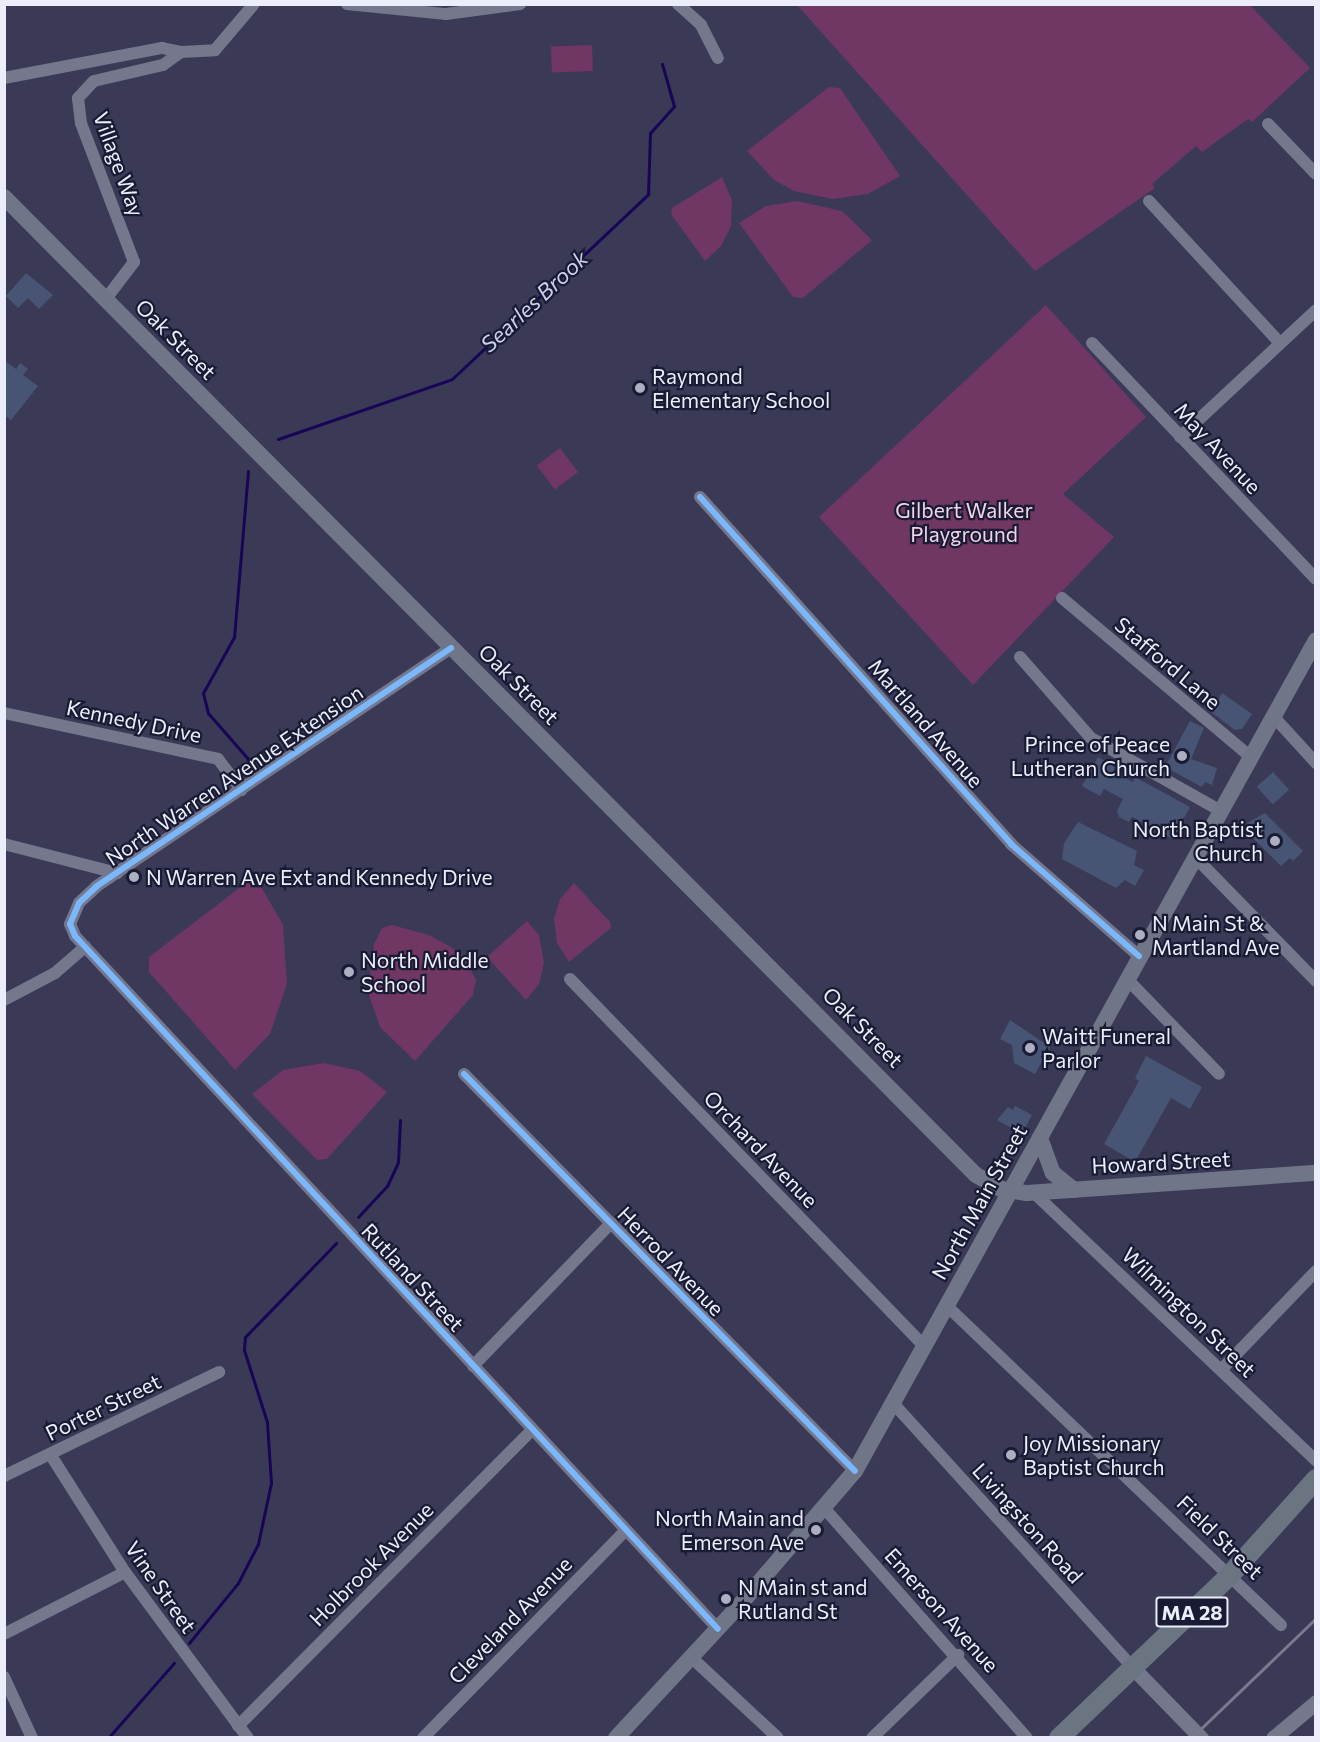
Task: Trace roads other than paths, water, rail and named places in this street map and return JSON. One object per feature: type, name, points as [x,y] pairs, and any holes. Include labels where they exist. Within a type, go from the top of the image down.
[{"type":"main road","name":"Oak Street","points":[[4,197],[960,1161],[984,1181],[1009,1191]]},
{"type":"main road","name":"North Main Street","points":[[616,1737],[692,1658],[825,1509],[855,1471],[1316,640]]},
{"type":"main road","points":[[1040,1138],[1053,1173],[1074,1190]]},
{"type":"main road","name":"Howard Street","points":[[1009,1191],[1074,1190],[1316,1173]]},
{"type":"main road","name":"MA 28","points":[[1059,1737],[1230,1575],[1316,1479]]},
{"type":"street","name":"Village Way","points":[[105,300],[134,262],[81,123],[78,98],[94,81],[163,65],[181,52],[215,50],[254,4]]},
{"type":"street","points":[[346,4],[446,14],[520,4]]},
{"type":"street","points":[[678,4],[701,25],[718,58]]},
{"type":"street","points":[[4,78],[173,47],[181,52]]},
{"type":"street","points":[[1268,123],[1316,174]]},
{"type":"street","points":[[1149,201],[1280,343]]},
{"type":"street","points":[[1180,437],[1316,310]]},
{"type":"street","name":"May Avenue","points":[[1092,343],[1316,579]]},
{"type":"street","name":"Martland Avenue","points":[[700,497],[1011,844],[1139,956]]},
{"type":"street","name":"Stafford Lane","points":[[1062,598],[1251,757]]},
{"type":"street","name":"North Warren Avenue Extension","points":[[85,946],[73,930],[72,913],[117,873],[451,648]]},
{"type":"street","points":[[1020,657],[1091,738],[1221,812]]},
{"type":"street","name":"Kennedy Drive","points":[[4,713],[218,759],[241,790]]},
{"type":"street","points":[[1273,716],[1316,763]]},
{"type":"street","points":[[4,844],[117,873]]},
{"type":"street","points":[[1195,857],[1316,981]]},
{"type":"street","points":[[4,1000],[55,973],[85,946]]},
{"type":"street","name":"Rutland Street","points":[[85,946],[718,1629]]},
{"type":"street","name":"Orchard Avenue","points":[[570,979],[925,1347]]},
{"type":"street","points":[[1127,979],[1219,1074]]},
{"type":"street","name":"Herrod Avenue","points":[[465,1074],[855,1471]]},
{"type":"street","name":"Wilmington Street","points":[[1034,1192],[1316,1461]]},
{"type":"street","points":[[473,1366],[611,1223]]},
{"type":"street","points":[[1221,1370],[1316,1271]]},
{"type":"street","name":"Field Street","points":[[947,1306],[1281,1625]]},
{"type":"street","name":"Porter Street","points":[[4,1476],[219,1372]]},
{"type":"street","name":"Livingston Road","points":[[894,1403],[1133,1668]]},
{"type":"street","name":"Holbrook Avenue","points":[[238,1726],[532,1430]]},
{"type":"street","name":"Vine Street","points":[[50,1454],[125,1572],[248,1737]]},
{"type":"street","name":"Emerson Avenue","points":[[825,1509],[958,1655],[1027,1737]]},
{"type":"street","name":"Cleveland Avenue","points":[[423,1737],[626,1531]]},
{"type":"street","points":[[4,1634],[125,1572]]},
{"type":"street","points":[[872,1737],[958,1655]]},
{"type":"street","points":[[692,1658],[778,1737]]},
{"type":"street","points":[[1133,1668],[1201,1737]]},
{"type":"street","points":[[4,1677],[32,1737]]},
{"type":"street","points":[[1273,1737],[1316,1702]]},
{"type":"waterway","name":"Searles Brook","points":[[278,439],[452,379],[648,194],[650,133],[674,106],[662,64]]},
{"type":"waterway","name":"Searles Brook","points":[[248,471],[234,637],[203,693],[208,713],[250,761]]},
{"type":"waterway","name":"Searles Brook","points":[[358,1217],[387,1186],[398,1162],[400,1120]]},
{"type":"waterway","name":"Searles Brook","points":[[189,1643],[238,1583],[258,1544],[271,1483],[267,1422],[244,1350],[245,1337],[336,1243]]},
{"type":"waterway","name":"Searles Brook","points":[[108,1738],[174,1663]]},
{"type":"railway","points":[[1191,1738],[1316,1618]]},
{"type":"place","name":"Raymond Elementary School","points":[[640,388]]},
{"type":"place","name":"Prince of Peace Lutheran Church","points":[[1182,756]]},
{"type":"place","name":"North Baptist Church","points":[[1275,841]]},
{"type":"place","name":"N Warren Ave Ext and Kennedy Drive","points":[[134,877]]},
{"type":"place","name":"N Main St & Martland Ave","points":[[1140,935]]},
{"type":"place","name":"North Middle School","points":[[349,972]]},
{"type":"place","name":"Waitt Funeral Parlor","points":[[1030,1048]]},
{"type":"place","name":"Joy Missionary Baptist Church","points":[[1011,1455]]},
{"type":"place","name":"North Main and Emerson Ave","points":[[816,1530]]},
{"type":"place","name":"N Main st and Rutland St","points":[[726,1599]]},
{"type":"park label","name":"Gilbert Walker Playground","points":[[964,522]]}]
